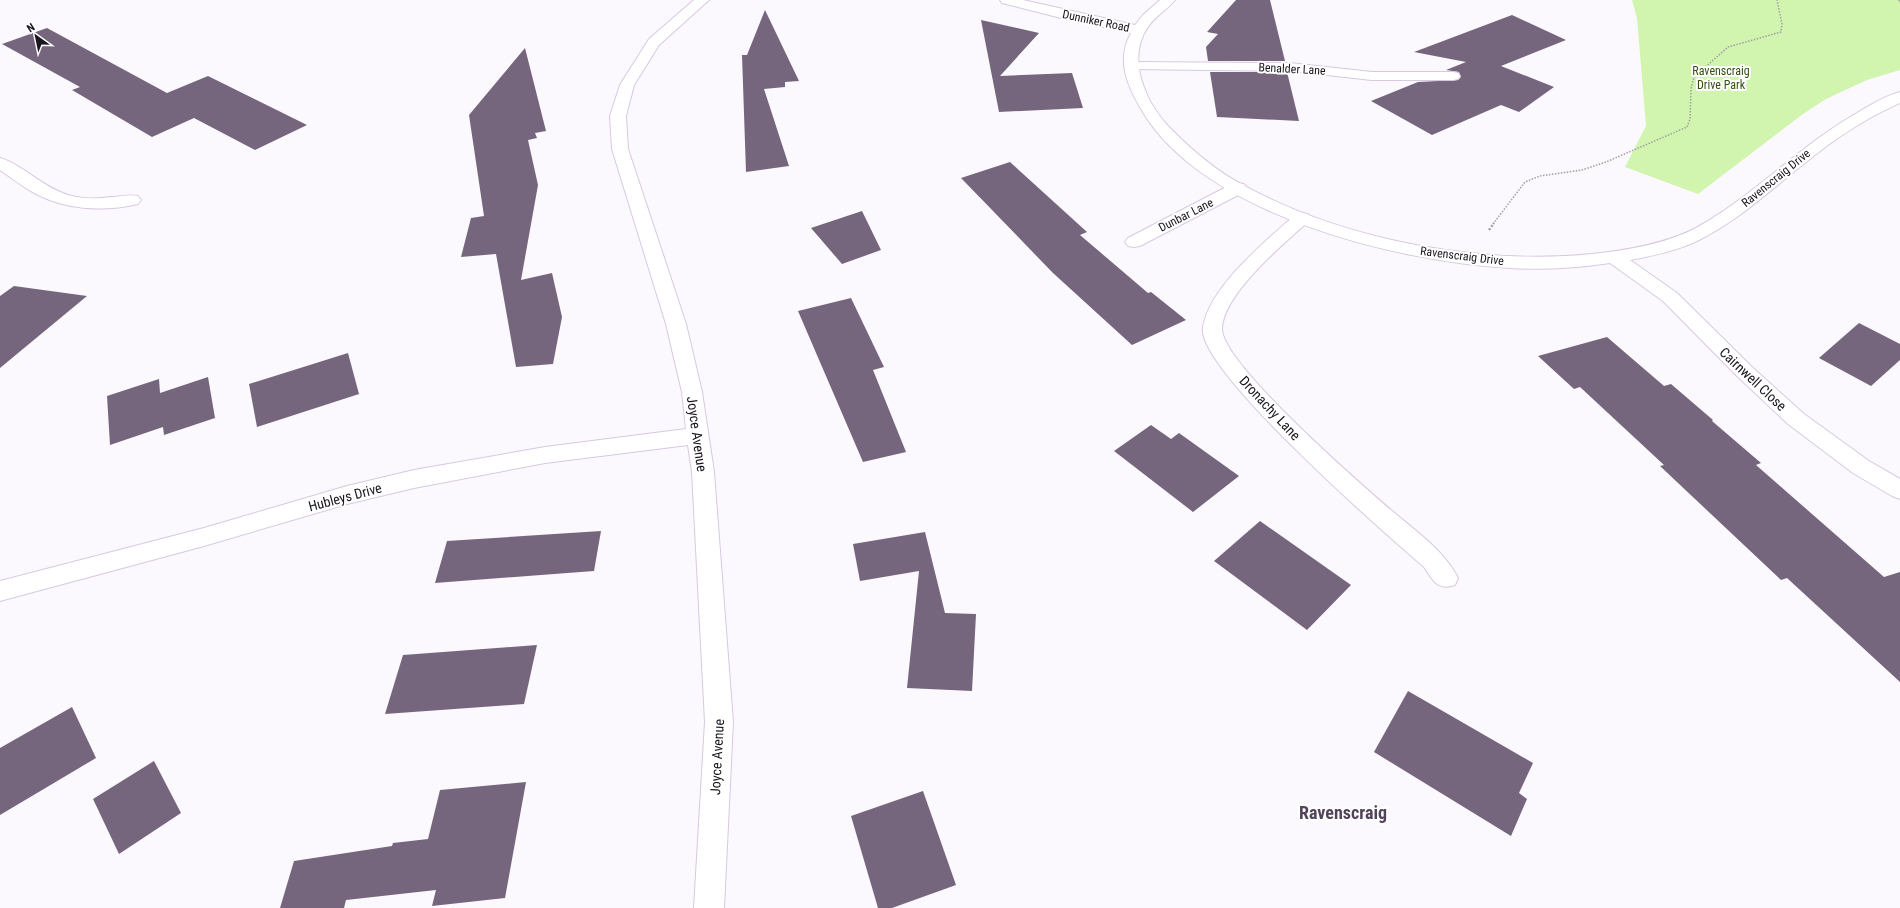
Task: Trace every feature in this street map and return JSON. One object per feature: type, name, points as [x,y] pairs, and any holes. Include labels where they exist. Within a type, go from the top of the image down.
[{"type":"street","name":"Joyce Avenue","points":[[702,0],[654,42],[627,85],[618,116],[620,149],[676,324],[692,392],[703,472],[719,722],[709,908]]},
{"type":"street","name":"Dunniker Road","points":[[1007,0],[1061,14],[1138,30]]},
{"type":"street","name":"Ravenscraig Drive","points":[[1168,0],[1152,13],[1138,30],[1131,48],[1131,66],[1139,92],[1161,127],[1177,145],[1222,180],[1302,218],[1380,242],[1428,253],[1492,261],[1572,261],[1613,257],[1654,249],[1689,238],[1717,223],[1743,206],[1787,169],[1851,122],[1874,108],[1900,97]]},
{"type":"street","name":"Benalder Lane","points":[[1131,66],[1290,67],[1372,76],[1452,76]]},
{"type":"street","points":[[0,163],[41,190],[73,203],[106,204],[132,200]]},
{"type":"street","name":"Dunbar Lane","points":[[1134,242],[1238,188]]},
{"type":"street","name":"Dronachy Lane","points":[[1302,218],[1263,254],[1225,297],[1214,320],[1212,330],[1214,340],[1221,352],[1259,399],[1311,452],[1432,560],[1446,578]]},
{"type":"street","name":"Cairnwell Close","points":[[1613,257],[1670,297],[1745,372],[1796,419],[1861,467],[1900,490]]},
{"type":"street","name":"Hubleys Drive","points":[[0,591],[204,537],[347,495],[414,479],[545,455],[697,436]]},
{"type":"path","points":[[1492,261],[1489,228],[1525,182],[1540,176],[1582,170],[1606,162],[1687,127],[1690,119],[1691,89],[1694,76],[1728,47],[1781,32],[1782,24],[1777,0]]},
{"type":"path","points":[[1899,0],[1900,4]]},
{"type":"green space","name":"Ravenscraig Drive Park","points":[[1632,0],[1900,0],[1900,70],[1867,80],[1826,99],[1803,114],[1698,194],[1625,167],[1646,126],[1637,18]]},
{"type":"building","points":[[1236,0],[1270,0],[1285,61],[1208,61],[1206,47],[1218,34],[1207,32]]},
{"type":"building","points":[[765,10],[799,81],[785,82],[785,87],[764,89],[789,166],[746,172],[742,55],[747,55]]},
{"type":"building","points":[[1512,15],[1566,40],[1501,66],[1554,87],[1519,112],[1501,105],[1432,135],[1371,101],[1418,82],[1458,80],[1461,77],[1459,72],[1446,70],[1466,62],[1414,52]]},
{"type":"building","points":[[981,20],[1039,33],[1000,76],[1072,73],[1083,108],[999,112]]},
{"type":"building","points":[[47,28],[167,93],[208,76],[307,125],[255,150],[194,118],[152,137],[72,90],[80,87],[2,44]]},
{"type":"building","points":[[525,48],[546,131],[535,133],[537,138],[528,140],[538,185],[521,280],[552,273],[562,317],[553,364],[516,367],[496,254],[461,257],[471,218],[484,216],[469,115]]},
{"type":"building","points":[[1210,72],[1287,72],[1299,121],[1217,117]]},
{"type":"building","points":[[1010,162],[1087,232],[1080,235],[1148,293],[1151,292],[1186,320],[1132,345],[1053,273],[961,178]]},
{"type":"building","points":[[862,211],[881,250],[842,264],[811,228]]},
{"type":"building","points":[[14,286],[87,296],[0,368],[0,296]]},
{"type":"building","points":[[851,298],[884,367],[873,370],[906,452],[863,462],[798,311]]},
{"type":"building","points":[[1859,323],[1900,344],[1900,360],[1871,386],[1819,358]]},
{"type":"building","points":[[1607,337],[1664,386],[1671,384],[1713,420],[1712,421],[1761,463],[1756,465],[1884,577],[1900,572],[1900,682],[1787,578],[1781,580],[1660,466],[1664,465],[1580,387],[1574,389],[1538,356]]},
{"type":"building","points":[[348,353],[359,394],[257,427],[249,384]]},
{"type":"building","points":[[208,377],[215,418],[164,435],[163,427],[110,445],[107,396],[159,379],[160,393]]},
{"type":"building","points":[[1151,425],[1171,439],[1179,433],[1239,476],[1193,512],[1114,451]]},
{"type":"building","points":[[1260,521],[1351,585],[1307,630],[1214,561]]},
{"type":"building","points":[[601,531],[594,571],[435,583],[447,541]]},
{"type":"building","points":[[925,532],[945,613],[976,614],[972,691],[907,688],[919,571],[860,581],[853,544]]},
{"type":"building","points":[[537,645],[524,704],[385,714],[403,655]]},
{"type":"building","points":[[1408,691],[1533,763],[1519,793],[1527,799],[1511,836],[1374,752]]},
{"type":"building","points":[[72,707],[96,758],[0,815],[0,748]]},
{"type":"building","points":[[154,761],[181,813],[119,854],[93,799]]},
{"type":"building","points":[[526,782],[505,898],[432,906],[436,890],[346,900],[344,908],[280,908],[294,861],[392,846],[393,843],[428,839],[440,790]]},
{"type":"building","points":[[923,791],[956,885],[892,908],[878,908],[851,816]]},
{"type":"district","name":"Ravenscraig","points":[[1343,812]]}]
